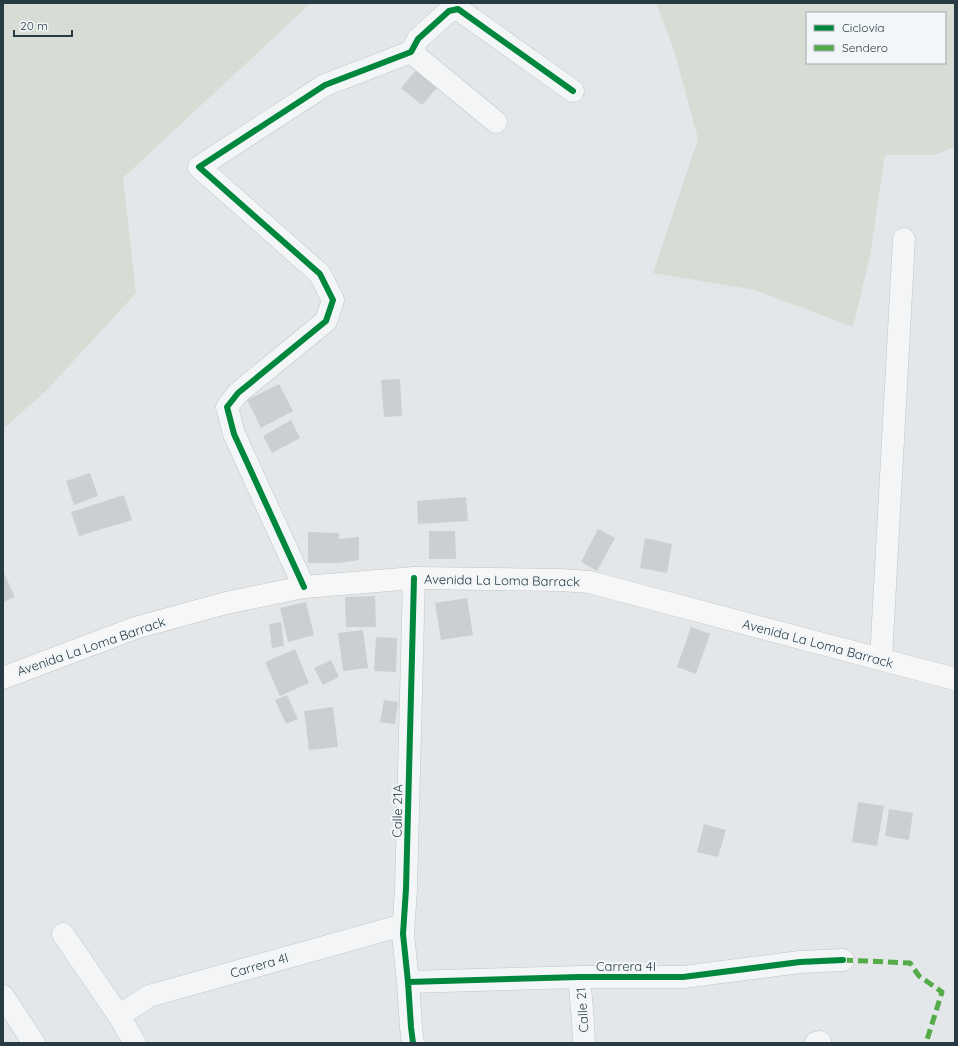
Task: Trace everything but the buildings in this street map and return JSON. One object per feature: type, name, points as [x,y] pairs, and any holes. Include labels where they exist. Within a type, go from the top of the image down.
[{"type":"main road","name":"Avenida La Loma Barrack","points":[[3,678],[135,628],[226,603],[304,587],[414,578],[561,580],[589,582],[955,679]]},
{"type":"street","points":[[304,587],[234,434],[228,407],[238,393],[300,340],[326,321],[333,300],[320,274],[199,167],[325,85],[411,52],[418,39],[449,11],[458,9],[573,91]]},
{"type":"street","points":[[411,52],[496,122]]},
{"type":"street","points":[[881,659],[904,239]]},
{"type":"street","name":"Calle 21A","points":[[413,1043],[410,1027],[408,982],[403,934],[406,889],[414,578]]},
{"type":"street","name":"Carrera 4I","points":[[119,1016],[150,996],[404,925]]},
{"type":"street","points":[[63,934],[119,1016],[134,1043]]},
{"type":"street","name":"Carrera 4I","points":[[408,982],[683,977],[800,962],[843,960]]},
{"type":"street","name":"Calle 21","points":[[579,978],[584,1043]]},
{"type":"street","points":[[3,996],[34,1043]]},
{"type":"street","points":[[816,1043],[820,1042]]},
{"type":"shaded area","points":[[3,3],[311,3],[123,178],[136,293],[46,391],[3,429]]},
{"type":"shaded area","points":[[656,3],[955,3],[955,147],[935,155],[885,155],[870,256],[853,327],[755,290],[653,273],[698,139],[674,50]]},
{"type":"marked path","points":[[843,960],[910,963],[919,976],[942,992],[926,1043]]},
{"type":"cycle path","points":[[304,587],[234,434],[227,407],[238,393],[326,321],[333,300],[320,274],[199,167],[325,85],[411,52],[418,39],[449,11],[458,9],[573,91]]},
{"type":"cycle path","points":[[413,1043],[403,934],[406,889],[414,578]]},
{"type":"cycle path","points":[[408,982],[579,977],[683,977],[800,962],[843,960]]}]
